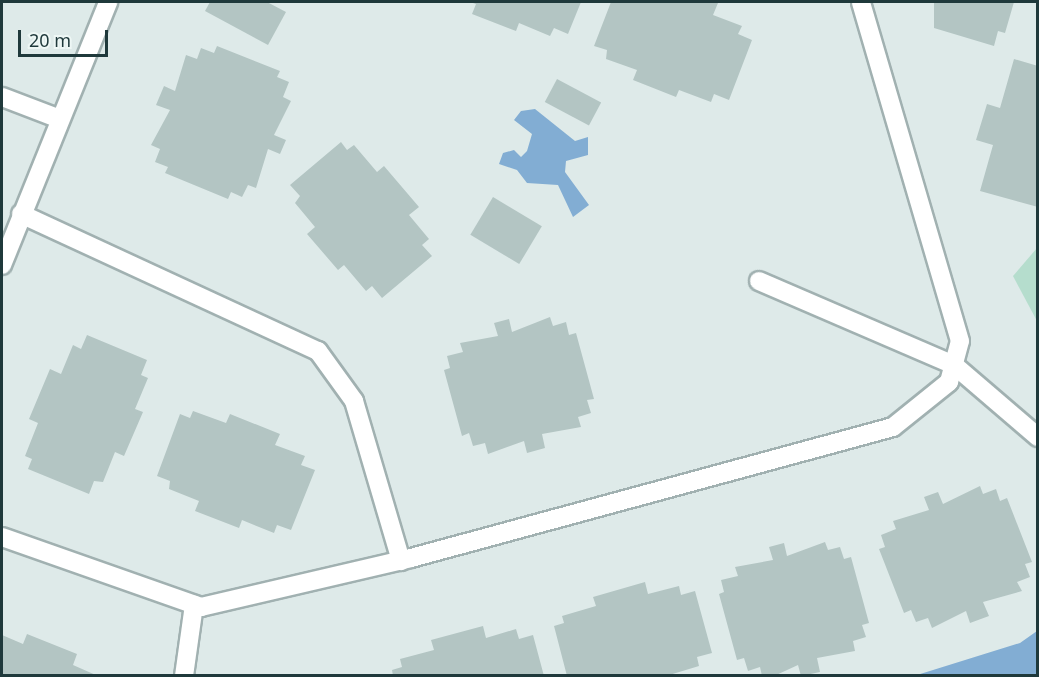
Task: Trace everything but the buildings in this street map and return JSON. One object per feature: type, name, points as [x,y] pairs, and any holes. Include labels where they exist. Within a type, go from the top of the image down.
[{"type":"lane","points":[[2,265],[108,2]]},
{"type":"lane","points":[[2,537],[194,605],[401,561],[893,427],[950,382],[960,341],[861,2]]},
{"type":"lane","points":[[2,97],[60,119]]},
{"type":"lane","points":[[21,214],[318,351],[354,401],[401,561]]},
{"type":"lane","points":[[759,281],[954,365],[1038,437]]},
{"type":"lane","points":[[184,675],[194,605]]},
{"type":"green space","points":[[1037,248],[1037,321],[1013,276]]},
{"type":"water","points":[[535,109],[575,141],[588,137],[588,155],[566,161],[565,172],[589,205],[573,217],[558,185],[527,183],[517,170],[499,164],[503,153],[514,150],[521,157],[527,151],[532,134],[514,120],[521,111]]},
{"type":"water","points":[[1037,631],[1037,675],[917,675],[1020,643]]}]
